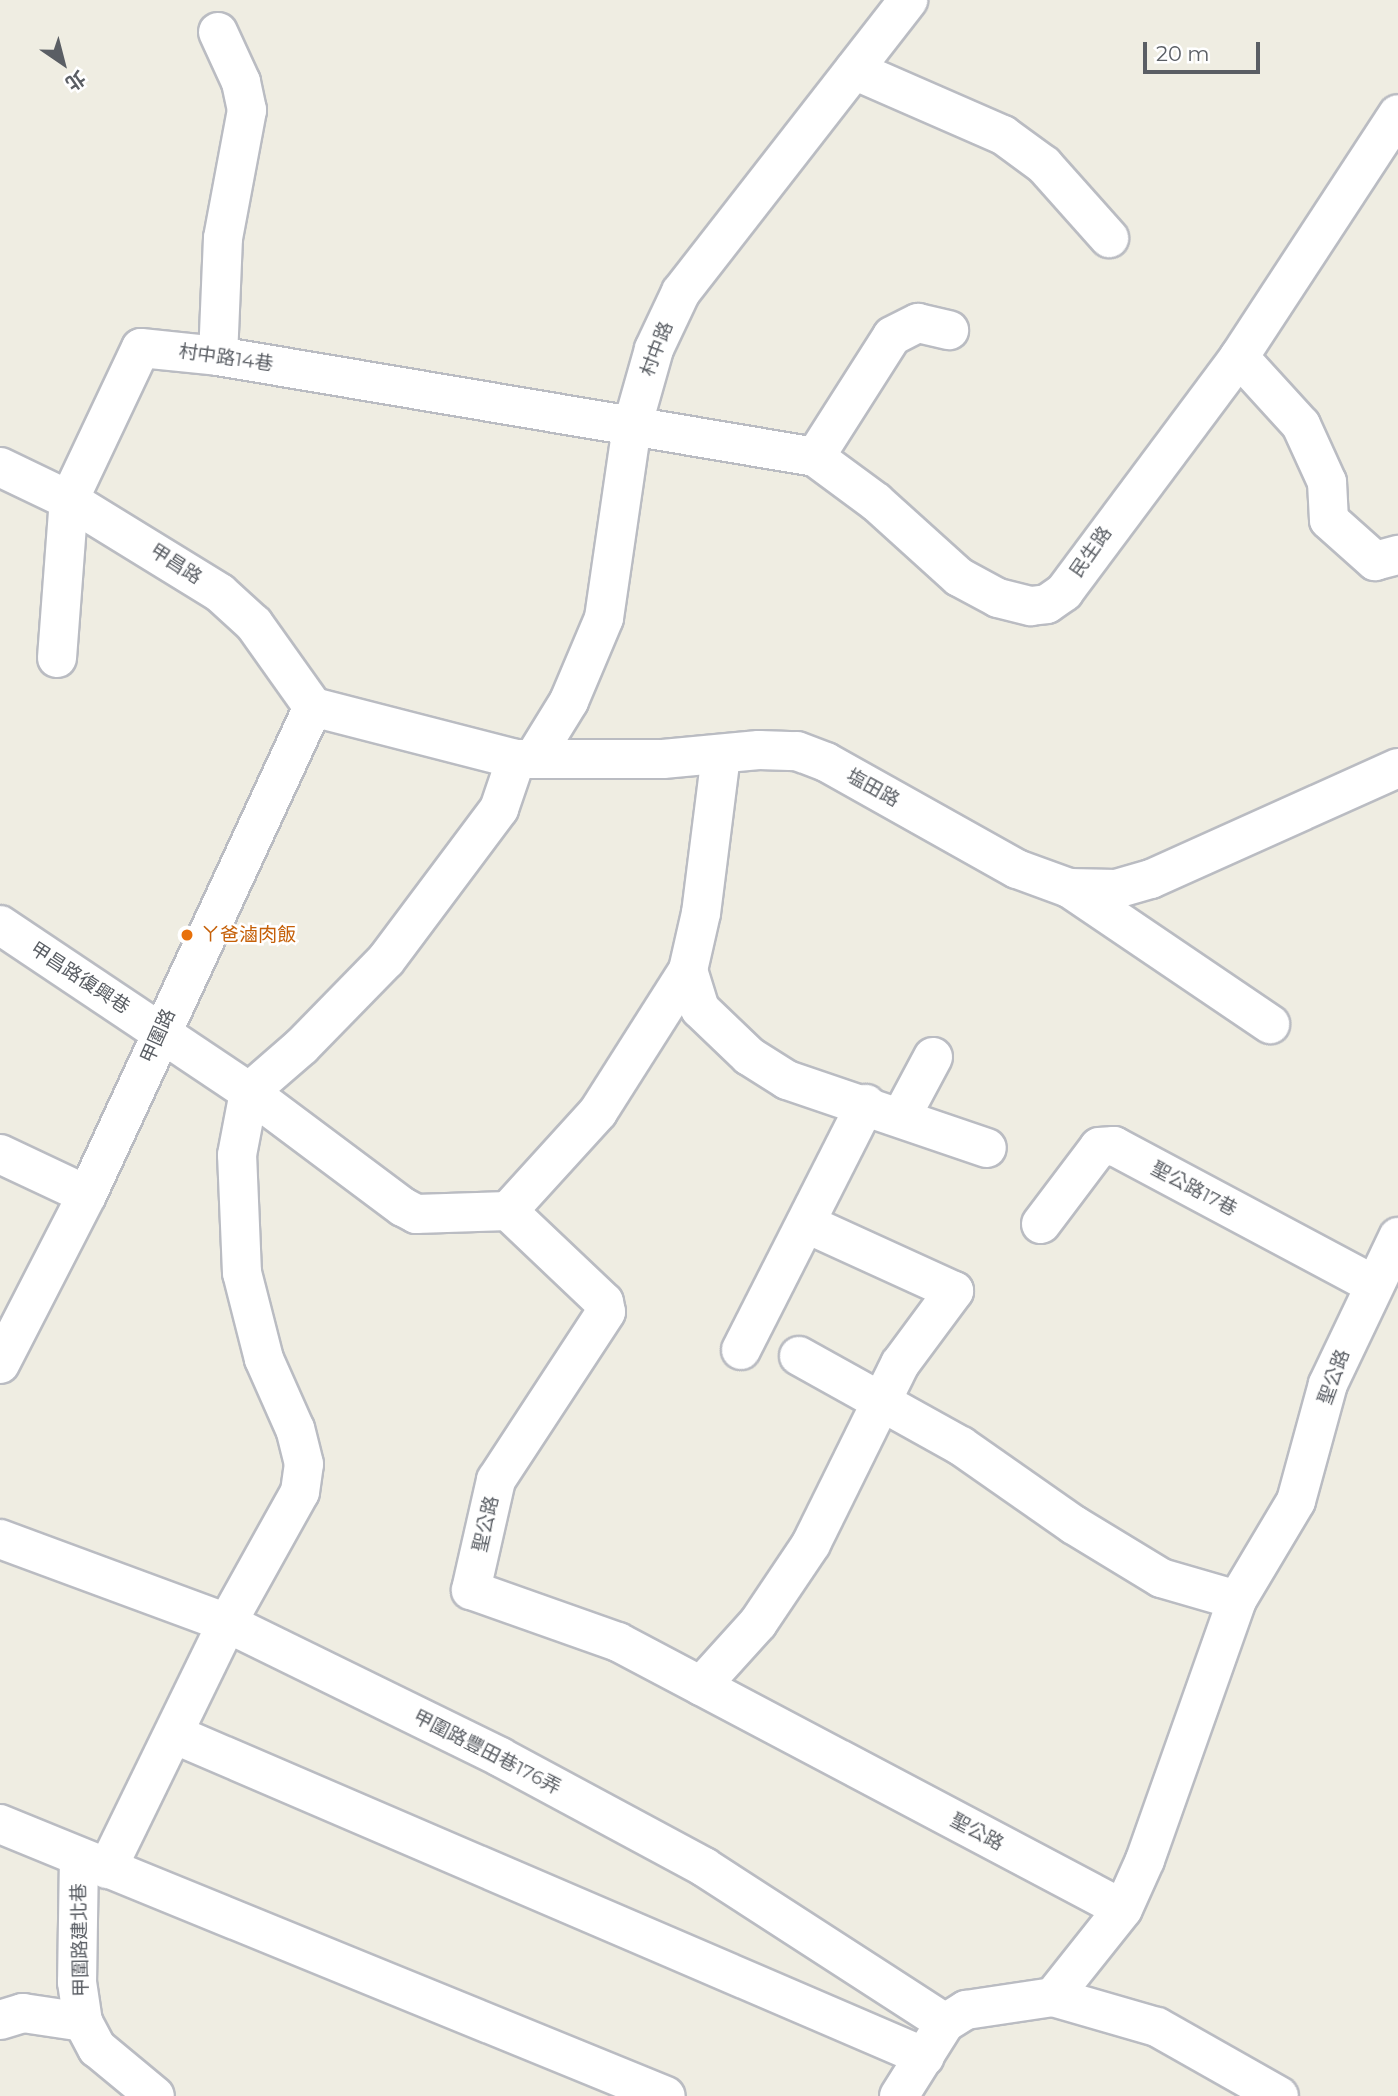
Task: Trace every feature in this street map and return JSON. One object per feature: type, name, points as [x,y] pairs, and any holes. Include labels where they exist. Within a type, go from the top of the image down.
[{"type":"street","name":"村中路","points":[[249,1093],[302,1046],[386,961],[499,809],[525,759],[569,701],[604,618],[633,425],[654,349],[681,292],[908,0]]},
{"type":"street","points":[[218,32],[240,82],[247,110],[223,238],[218,356]]},
{"type":"street","points":[[854,70],[1003,135],[1044,165],[1109,238]]},
{"type":"street","name":"民生路","points":[[633,425],[815,457],[876,502],[959,577],[998,598],[1031,607],[1047,604],[1064,592],[1239,357],[1398,114]]},
{"type":"street","points":[[815,457],[892,336],[918,323],[949,330]]},
{"type":"street","name":"村中路14巷","points":[[57,657],[69,500],[141,348],[218,356],[633,425]]},
{"type":"street","points":[[1239,357],[1301,425],[1327,482],[1329,520],[1375,561],[1398,555]]},
{"type":"street","name":"甲昌路","points":[[0,467],[69,500],[220,593],[254,624],[313,706]]},
{"type":"street","name":"塩田路","points":[[313,706],[525,759],[721,755],[759,750],[797,751],[826,762],[1017,869],[1069,888],[1116,889],[1151,879],[1398,768]]},
{"type":"street","name":"甲圍路","points":[[0,1364],[87,1195],[160,1031],[313,706]]},
{"type":"street","points":[[160,1031],[416,1214],[508,1211],[598,1112],[688,970],[701,913],[721,755]]},
{"type":"street","points":[[1069,888],[1270,1024]]},
{"type":"street","name":"甲昌路復興巷","points":[[0,925],[160,1031]]},
{"type":"street","points":[[688,970],[700,1010],[749,1056],[787,1080],[866,1104],[986,1148]]},
{"type":"street","points":[[901,1117],[933,1057]]},
{"type":"street","points":[[93,1863],[176,1735],[227,1623],[300,1492],[304,1464],[295,1429],[264,1359],[242,1273],[237,1155],[249,1093]]},
{"type":"street","points":[[741,1350],[808,1225],[866,1104]]},
{"type":"street","name":"聖公路17巷","points":[[1041,1224],[1098,1147],[1114,1146],[1372,1284]]},
{"type":"street","points":[[0,1154],[87,1195]]},
{"type":"street","name":"聖公路","points":[[508,1211],[604,1302],[606,1312],[496,1480],[471,1590],[618,1642],[1123,1909]]},
{"type":"street","points":[[701,1686],[758,1623],[811,1544],[900,1364],[954,1291],[808,1225]]},
{"type":"street","name":"聖公路","points":[[1054,1997],[1123,1909],[1145,1860],[1237,1600],[1296,1501],[1328,1384],[1372,1284],[1398,1237]]},
{"type":"street","points":[[799,1356],[881,1399],[1161,1578],[1237,1600]]},
{"type":"street","name":"甲圍路豐田巷176弄","points":[[0,1539],[227,1623],[500,1757],[704,1867],[945,2023]]},
{"type":"street","points":[[176,1735],[925,2057]]},
{"type":"street","points":[[0,1824],[666,2096]]},
{"type":"street","name":"甲圍路建北巷","points":[[93,1863],[77,1982],[83,2022],[97,2048],[155,2096]]},
{"type":"street","points":[[900,2096],[945,2023],[966,2010],[1054,1997],[1157,2027],[1279,2096]]},
{"type":"street","name":"甲圍路建北巷","points":[[0,2020],[23,2013],[83,2022]]},
{"type":"place","name":"ㄚ爸滷肉飯","points":[[187,935]]}]
